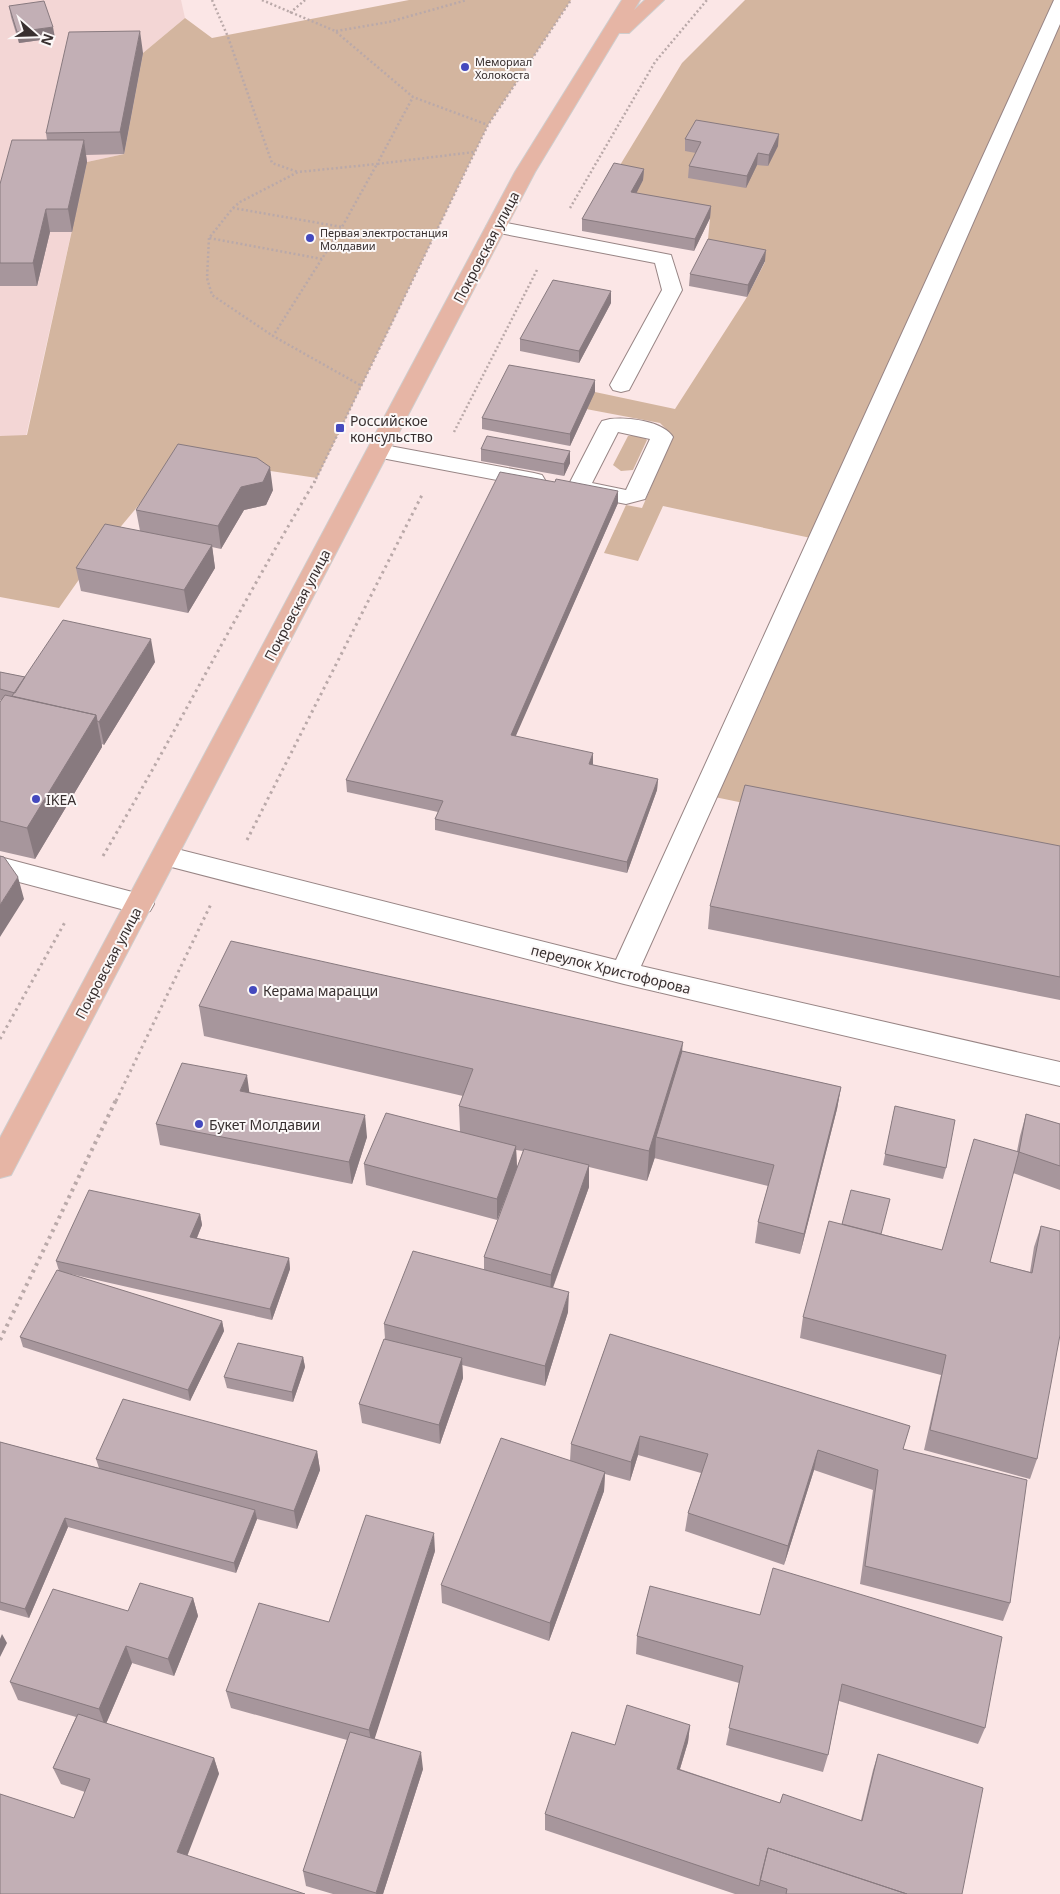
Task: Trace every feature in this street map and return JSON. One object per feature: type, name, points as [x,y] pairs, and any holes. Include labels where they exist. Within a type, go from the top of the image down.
[{"type":"main road","name":"Покровская улица","points":[[0,1166],[525,172],[631,0]]},
{"type":"main road","name":"Покровская улица","points":[[601,48],[655,0]]},
{"type":"street","points":[[624,973],[914,333],[1060,4]]},
{"type":"street","points":[[496,227],[664,259],[672,290],[621,385]]},
{"type":"street","points":[[379,451],[578,488]]},
{"type":"street","name":"переулок Христофорова","points":[[165,856],[624,973],[1060,1074]]},
{"type":"street","points":[[0,867],[84,887],[140,904]]},
{"type":"path","points":[[212,0],[228,36],[272,163],[298,172]]},
{"type":"path","points":[[262,0],[335,31],[413,97],[488,125]]},
{"type":"path","points":[[290,13],[305,0]]},
{"type":"path","points":[[335,31],[389,22],[467,0]]},
{"type":"path","points":[[0,1039],[84,887],[148,780],[272,553],[317,478],[360,385],[488,125],[571,0]]},
{"type":"path","points":[[479,70],[520,77]]},
{"type":"path","points":[[273,336],[342,227],[413,97]]},
{"type":"path","points":[[360,385],[273,336],[212,295],[206,278],[210,238],[240,202],[298,172],[474,152]]},
{"type":"path","points":[[234,208],[342,227]]},
{"type":"path","points":[[210,238],[322,259]]},
{"type":"path","points":[[0,1340],[203,918],[230,872]]},
{"type":"shaded area","points":[[0,0],[181,0],[185,18],[143,53],[124,154],[87,162],[26,436],[0,436]]},
{"type":"shaded area","points":[[409,0],[571,0],[488,125],[317,478],[179,457],[92,561],[59,608],[0,597],[0,436],[27,435],[87,162],[124,154],[143,53],[185,18],[212,38]]},
{"type":"shaded area","points":[[745,0],[1060,0],[1060,868],[705,795],[820,540],[663,506],[638,561],[604,553],[626,505],[642,508],[673,436],[660,423],[586,409],[595,392],[675,409],[747,297],[765,262],[707,250],[710,218],[631,204],[614,175],[682,63]]},
{"type":"shaded area","points":[[641,434],[647,440],[633,470],[621,471],[613,465],[628,436]]},
{"type":"building","points":[[44,1],[53,27],[17,32],[9,6]]},
{"type":"building","points":[[140,31],[120,132],[46,133],[69,32]]},
{"type":"building","points":[[696,120],[779,134],[769,155],[758,153],[747,176],[689,166],[701,142],[685,139]]},
{"type":"building","points":[[12,140],[84,140],[68,209],[46,209],[33,263],[0,263],[0,184]]},
{"type":"building","points":[[614,163],[644,169],[631,192],[711,206],[695,239],[582,219]]},
{"type":"building","points":[[708,239],[766,250],[748,285],[690,274]]},
{"type":"building","points":[[553,280],[611,291],[579,351],[520,339]]},
{"type":"building","points":[[509,365],[595,380],[570,434],[482,418]]},
{"type":"building","points":[[487,436],[570,451],[564,464],[481,449]]},
{"type":"building","points":[[178,444],[257,458],[270,467],[263,482],[241,487],[218,526],[136,510]]},
{"type":"building","points":[[500,472],[555,482],[556,479],[618,491],[511,735],[593,753],[589,764],[658,779],[627,862],[435,819],[443,801],[346,780]]},
{"type":"building","points":[[105,524],[212,545],[184,590],[76,568]]},
{"type":"building","points":[[63,620],[151,639],[99,722],[96,715],[12,696]]},
{"type":"building","points":[[0,672],[25,677],[15,693],[0,689]]},
{"type":"building","points":[[5,695],[96,715],[27,828],[0,821],[0,702]]},
{"type":"building","points":[[745,785],[1060,846],[1060,977],[710,906]]},
{"type":"building","points":[[0,856],[4,857],[18,877],[0,905]]},
{"type":"building","points":[[231,941],[683,1042],[649,1151],[459,1106],[473,1069],[199,1006]]},
{"type":"building","points":[[682,1051],[841,1087],[804,1234],[758,1222],[774,1165],[656,1137]]},
{"type":"building","points":[[182,1063],[247,1075],[240,1091],[365,1115],[349,1162],[156,1124]]},
{"type":"building","points":[[895,1106],[955,1120],[946,1168],[885,1154]]},
{"type":"building","points":[[386,1113],[516,1146],[497,1199],[364,1164]]},
{"type":"building","points":[[1026,1114],[1060,1124],[1060,1166],[1019,1152]]},
{"type":"building","points":[[974,1139],[1019,1152],[990,1262],[1032,1273],[1041,1226],[1060,1231],[1060,1335],[1037,1459],[930,1430],[946,1355],[803,1317],[829,1221],[942,1250]]},
{"type":"building","points":[[524,1149],[589,1165],[551,1275],[484,1257]]},
{"type":"building","points":[[89,1190],[200,1214],[190,1237],[289,1258],[270,1309],[56,1261]]},
{"type":"building","points":[[851,1190],[890,1199],[881,1234],[842,1224]]},
{"type":"building","points":[[413,1251],[569,1292],[545,1366],[384,1324]]},
{"type":"building","points":[[57,1270],[222,1321],[188,1390],[20,1337]]},
{"type":"building","points":[[610,1334],[910,1426],[903,1449],[1027,1480],[1010,1603],[865,1566],[878,1470],[818,1450],[788,1546],[688,1513],[708,1454],[640,1436],[631,1462],[571,1444]]},
{"type":"building","points":[[384,1339],[462,1358],[439,1425],[359,1404]]},
{"type":"building","points":[[238,1343],[303,1357],[292,1392],[224,1377]]},
{"type":"building","points":[[123,1399],[317,1451],[294,1511],[96,1459]]},
{"type":"building","points":[[501,1438],[605,1472],[550,1623],[441,1585]]},
{"type":"building","points":[[0,1442],[255,1510],[234,1563],[65,1518],[25,1609],[0,1602]]},
{"type":"building","points":[[366,1515],[434,1533],[369,1730],[226,1691],[259,1603],[329,1622]]},
{"type":"building","points":[[773,1568],[1002,1637],[985,1728],[842,1684],[828,1755],[729,1728],[743,1666],[637,1636],[650,1586],[760,1615]]},
{"type":"building","points":[[140,1583],[193,1598],[168,1659],[126,1646],[99,1709],[10,1682],[53,1589],[128,1611]]},
{"type":"building","points":[[627,1705],[690,1725],[677,1769],[780,1803],[783,1794],[862,1821],[878,1754],[983,1788],[962,1894],[907,1894],[768,1848],[759,1886],[545,1814],[572,1732],[615,1745]]},
{"type":"building","points":[[78,1714],[214,1758],[177,1852],[305,1894],[0,1894],[0,1794],[74,1818],[90,1779],[53,1768]]},
{"type":"building","points":[[350,1732],[421,1752],[376,1893],[303,1871]]},
{"type":"building","points":[[768,1848],[907,1894],[786,1894],[787,1889],[760,1880]]},
{"type":"place","name":"Мемориал Холокоста","points":[[465,67]]},
{"type":"place","name":"Первая электростанция Молдавии","points":[[310,238]]},
{"type":"place","name":"Российское консульство","points":[[340,428]]},
{"type":"place","name":"IKEA","points":[[36,799]]},
{"type":"place","name":"Керама марацци","points":[[253,990]]},
{"type":"place","name":"Букет Молдавии","points":[[199,1124]]}]
